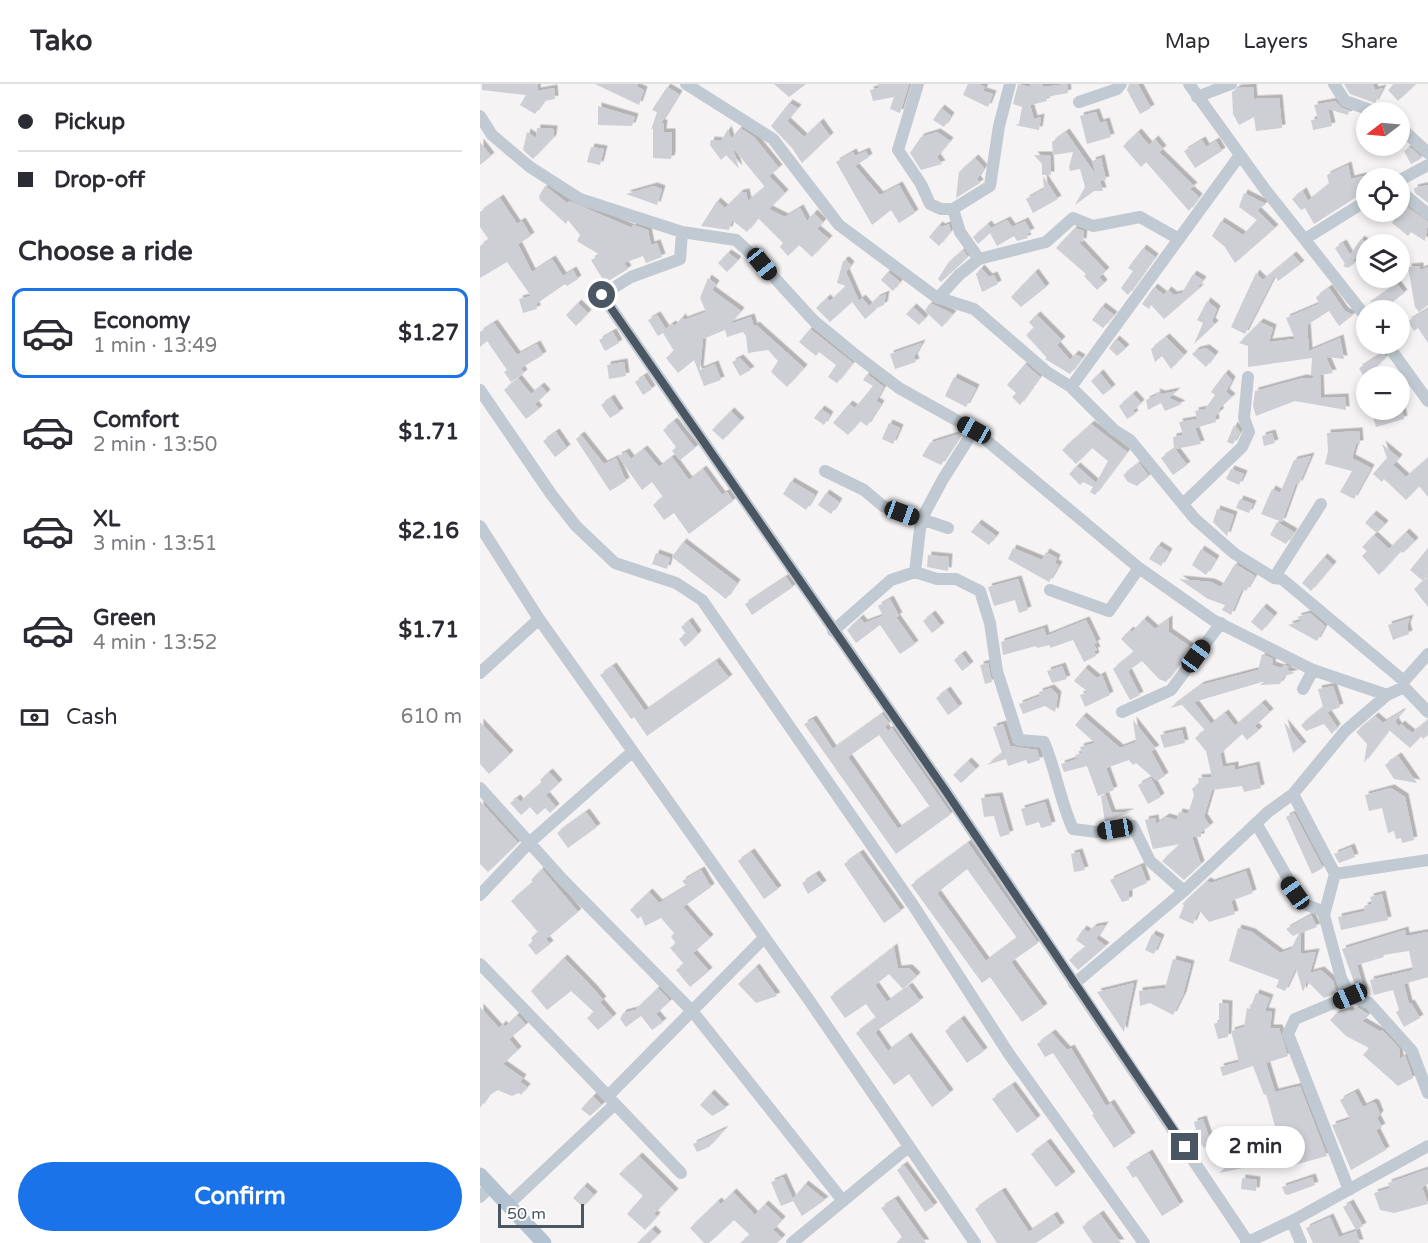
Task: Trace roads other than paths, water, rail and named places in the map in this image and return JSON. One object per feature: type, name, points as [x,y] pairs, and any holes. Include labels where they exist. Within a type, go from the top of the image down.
[{"type":"main road","points":[[486,1181],[509,1204],[540,1242]]},
{"type":"street","points":[[686,84],[773,139],[839,225],[938,298],[974,309],[1047,372],[1071,387],[1114,430],[1130,440],[1194,519],[1235,554],[1274,578],[1282,579],[1404,684],[1428,712]]},
{"type":"street","points":[[918,84],[898,150],[921,184],[930,204],[941,209],[952,209],[990,186],[999,126],[1010,84]]},
{"type":"street","points":[[1079,102],[1109,93],[1121,84]]},
{"type":"street","points":[[1189,84],[1240,155],[1356,304]]},
{"type":"street","points":[[1197,97],[1231,84]]},
{"type":"street","points":[[1334,84],[1345,101],[1356,105]]},
{"type":"street","points":[[480,116],[492,135],[530,167],[580,199],[682,232],[736,240],[762,264],[814,321],[853,353],[898,388],[974,430],[1139,568],[1221,623],[1313,670],[1387,695]]},
{"type":"street","points":[[1410,136],[1428,153]]},
{"type":"street","points":[[1071,387],[1240,155]]},
{"type":"street","points":[[1410,175],[1428,165]]},
{"type":"street","points":[[1410,199],[1428,214]]},
{"type":"street","points":[[1305,239],[1356,207]]},
{"type":"street","points":[[952,209],[960,232],[979,259]]},
{"type":"street","points":[[938,298],[959,275],[979,259],[1046,242],[1072,218],[1094,226],[1140,216],[1179,239]]},
{"type":"street","points":[[682,232],[680,259],[631,277],[602,295],[945,790],[1074,984],[1109,1032],[1247,1243],[1292,1221],[1428,1146]]},
{"type":"street","points":[[1395,354],[1428,401]]},
{"type":"street","points":[[1183,504],[1242,447],[1249,432],[1244,418],[1248,377]]},
{"type":"street","points":[[480,390],[551,494],[576,526],[615,563],[676,584],[702,600],[913,905],[1010,1054],[1144,1243]]},
{"type":"street","points":[[915,572],[921,520],[943,479],[974,430]]},
{"type":"street","points":[[825,471],[864,490],[883,506],[948,528]]},
{"type":"street","points":[[1274,578],[1321,504]]},
{"type":"street","points":[[480,526],[539,619],[809,1000],[975,1243]]},
{"type":"street","points":[[1050,590],[1109,611],[1139,568]]},
{"type":"street","points":[[833,631],[891,580],[915,572],[937,579],[956,579],[980,591],[990,623],[997,671],[1019,740],[1044,742],[1056,770],[1064,809],[1073,829],[1096,832],[1134,826],[1150,861],[1184,891]]},
{"type":"street","points":[[480,673],[539,619]]},
{"type":"street","points":[[1122,712],[1171,690],[1221,623]]},
{"type":"street","points":[[1074,984],[1184,891],[1256,823],[1293,794],[1346,731],[1387,695],[1404,684],[1428,654]]},
{"type":"street","points":[[1303,689],[1313,670]]},
{"type":"street","points":[[480,895],[529,843],[633,752]]},
{"type":"street","points":[[480,788],[529,843],[693,1012],[843,1201]]},
{"type":"street","points":[[1293,794],[1335,874],[1325,912],[1341,978],[1350,996],[1369,1004],[1412,1052],[1428,1093]]},
{"type":"street","points":[[1256,823],[1302,903],[1325,912]]},
{"type":"street","points":[[1335,874],[1428,860]]},
{"type":"street","points":[[509,1204],[764,938]]},
{"type":"street","points":[[480,964],[681,1173]]},
{"type":"street","points":[[1349,1190],[1288,1035],[1295,1018],[1350,996]]},
{"type":"street","points":[[792,1243],[908,1148]]},
{"type":"street","points":[[480,1197],[486,1181]]},
{"type":"street","points":[[1292,1221],[1301,1243]]}]
